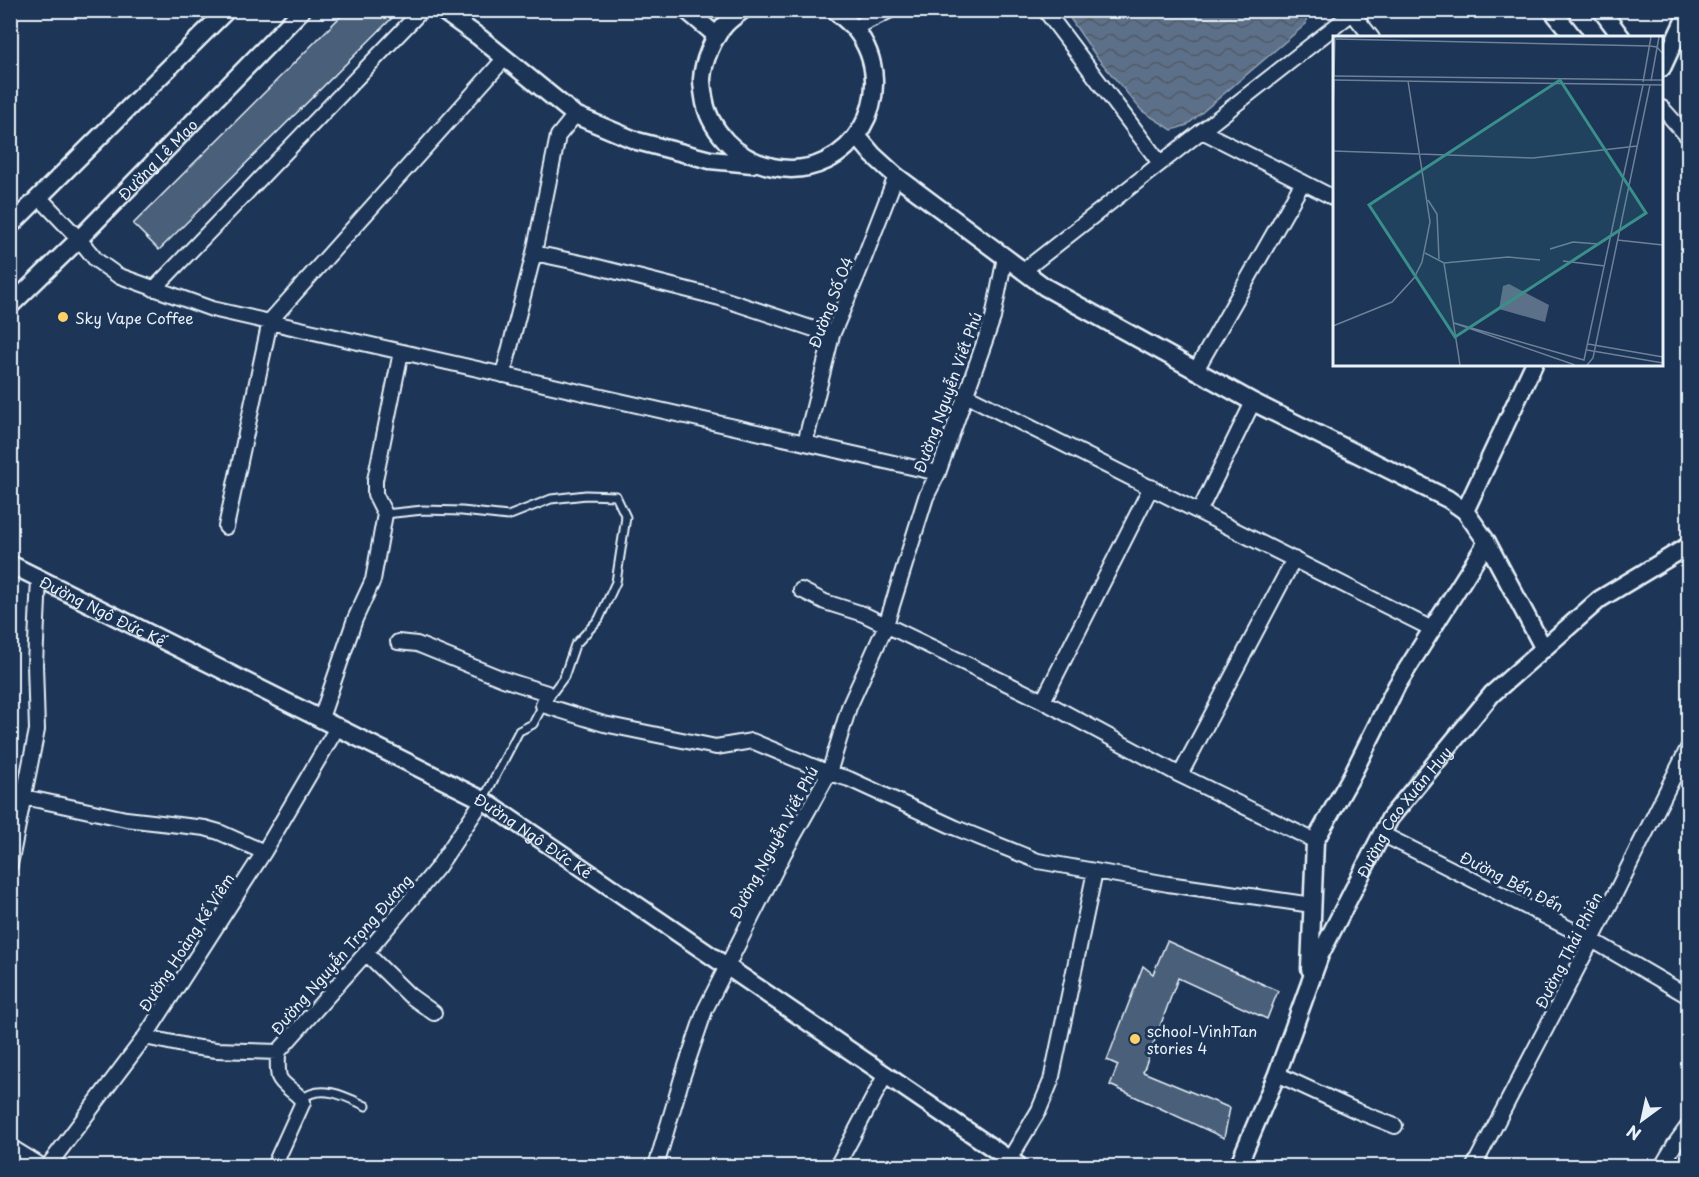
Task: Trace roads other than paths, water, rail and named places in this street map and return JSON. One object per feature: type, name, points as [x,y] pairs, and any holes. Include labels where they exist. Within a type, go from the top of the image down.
[{"type":"main road","points":[[10,1150],[36,1167]]},
{"type":"street","points":[[10,226],[227,10]]},
{"type":"street","name":"Đường Lê Mao","points":[[10,306],[79,239],[302,10]]},
{"type":"street","points":[[154,289],[422,10]]},
{"type":"street","points":[[441,10],[506,58],[575,115],[637,141],[710,160],[758,164],[785,170],[813,167],[837,155],[857,136],[871,111],[875,82],[869,53],[854,28],[834,10]]},
{"type":"street","points":[[686,10],[717,36]]},
{"type":"street","points":[[743,10],[724,25],[717,36],[709,50],[702,78],[705,105],[716,130],[734,151],[758,164]]},
{"type":"street","points":[[854,28],[891,10]]},
{"type":"street","points":[[1045,10],[1160,163]]},
{"type":"street","points":[[1552,10],[1572,36]]},
{"type":"street","points":[[1601,10],[1620,36]]},
{"type":"street","points":[[1023,271],[1353,12],[1371,36]]},
{"type":"street","points":[[1663,66],[1689,12]]},
{"type":"street","points":[[226,527],[270,321],[506,58]]},
{"type":"street","points":[[1663,109],[1689,136]]},
{"type":"street","points":[[503,375],[534,253],[558,136],[575,115]]},
{"type":"street","points":[[1202,131],[1333,197]]},
{"type":"street","points":[[857,136],[873,155],[896,176],[1045,287],[1253,402],[1448,499],[1465,511],[1487,542],[1544,649]]},
{"type":"street","name":"Đường Số 04","points":[[805,443],[832,335],[896,176]]},
{"type":"street","points":[[1196,370],[1303,182]]},
{"type":"street","points":[[39,198],[96,260],[117,275],[212,309],[938,473]]},
{"type":"street","points":[[534,253],[720,298],[832,335]]},
{"type":"street","name":"Đường Nguyễn Viết Phú","points":[[656,1167],[705,1010],[784,853],[829,773],[849,707],[886,625],[926,497],[938,473],[993,318],[1005,258]]},
{"type":"street","points":[[321,718],[355,619],[373,580],[385,514],[375,494],[375,480],[401,352]]},
{"type":"street","points":[[1465,511],[1533,366]]},
{"type":"street","points":[[966,395],[1432,629]]},
{"type":"street","points":[[1199,512],[1253,402]]},
{"type":"street","points":[[1043,701],[1151,488]]},
{"type":"street","points":[[1310,982],[1315,841],[1397,685],[1487,542]]},
{"type":"street","name":"Đường Cao Xuân Huy","points":[[1238,1167],[1277,1074],[1320,955],[1390,818],[1492,694],[1600,599],[1689,546]]},
{"type":"street","points":[[1180,775],[1294,559]]},
{"type":"street","name":"Đường Ngô Đức Kế","points":[[10,564],[483,800],[1014,1163]]},
{"type":"street","points":[[10,865],[37,730],[35,664],[39,578]]},
{"type":"street","points":[[801,590],[825,602],[863,614],[1043,701],[1180,775],[1315,841]]},
{"type":"street","points":[[398,642],[417,644],[503,679],[547,693],[543,705],[604,724],[716,747],[752,741],[849,779],[956,828],[1038,861],[1168,884],[1312,905]]},
{"type":"street","name":"Đường Hoàng Kế Viêm","points":[[48,1167],[145,1036],[264,852],[338,726]]},
{"type":"street","name":"Đường Thái Phiên","points":[[1474,1167],[1689,748]]},
{"type":"street","points":[[24,796],[126,819],[212,829],[264,852]]},
{"type":"street","name":"Đường Nguyễn Trọng Đương","points":[[302,1100],[278,1075],[278,1052],[438,867],[483,800]]},
{"type":"street","name":"Đường Bến Đến","points":[[1382,834],[1592,940],[1689,996]]},
{"type":"street","points":[[1014,1163],[1051,1081],[1095,871]]},
{"type":"street","points":[[366,953],[409,996],[434,1012]]},
{"type":"street","points":[[145,1036],[216,1050],[278,1052]]},
{"type":"street","points":[[837,1167],[886,1074]]},
{"type":"street","points":[[1277,1074],[1395,1126]]},
{"type":"street","points":[[274,1167],[303,1104],[302,1100]]},
{"type":"street","points":[[1662,1167],[1689,1126]]},
{"type":"street","points":[[662,1148],[664,1167]]},
{"type":"lane","points":[[385,514],[423,510],[508,516],[552,499],[586,495],[616,496],[626,517],[616,582],[599,619],[575,645],[564,677],[543,705],[533,724],[519,731],[483,800]]},
{"type":"lane","points":[[302,1100],[308,1095],[317,1093],[338,1093],[366,1106]]},
{"type":"water","points":[[1065,11],[1307,11],[1306,24],[1187,125],[1172,130],[1142,111],[1096,56]]},
{"type":"place","name":"Sky Vape Coffee","points":[[63,317]]},
{"type":"place","name":"school-VinhTan stories 4","points":[[1135,1039]]}]
